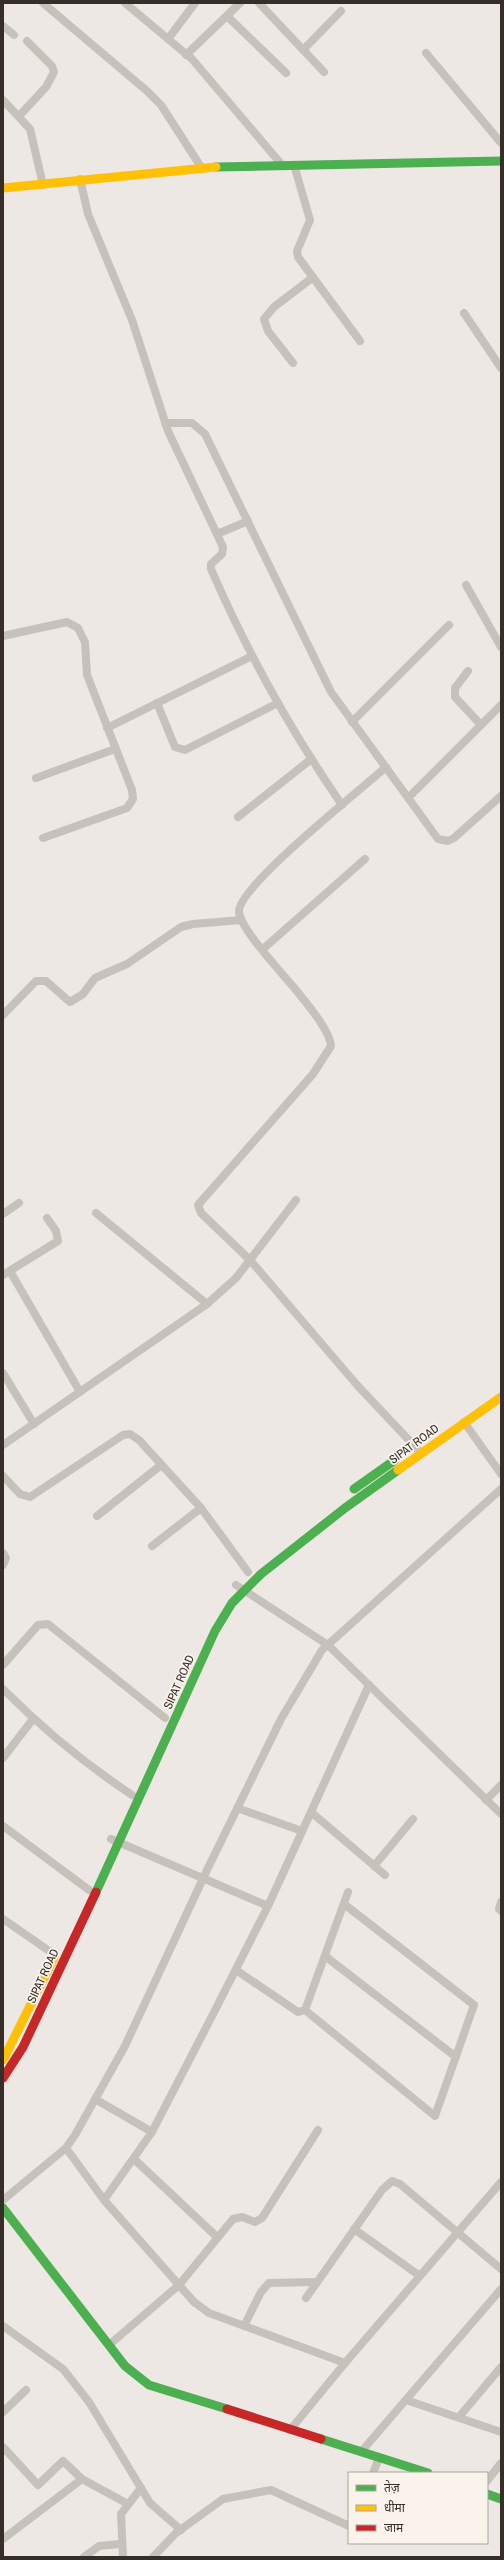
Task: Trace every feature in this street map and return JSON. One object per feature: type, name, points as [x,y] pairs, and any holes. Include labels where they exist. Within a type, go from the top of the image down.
[{"type":"main road","points":[[3,188],[43,185],[201,167],[501,161]]},
{"type":"main road","name":"SIPAT ROAD","points":[[3,2060],[55,1955],[116,1841],[132,1795],[165,1718],[210,1622],[223,1600],[501,1388]]},
{"type":"main road","name":"SIPAT ROAD","points":[[3,2078],[23,2047],[116,1841],[215,1631],[248,1572],[374,1474],[418,1450],[501,1397]]},
{"type":"main road","points":[[3,2208],[125,2366],[149,2385],[425,2472]]},
{"type":"main road","points":[[488,2494],[501,2500]]},
{"type":"street","points":[[43,3],[161,105],[201,167]]},
{"type":"street","points":[[125,3],[186,55],[282,165]]},
{"type":"street","points":[[168,39],[195,3]]},
{"type":"street","points":[[186,55],[240,3]]},
{"type":"street","points":[[259,3],[324,72]]},
{"type":"street","points":[[303,50],[341,11]]},
{"type":"street","points":[[227,16],[286,73]]},
{"type":"street","points":[[3,26],[14,35]]},
{"type":"street","points":[[19,116],[46,87],[54,72],[52,66],[27,41]]},
{"type":"street","points":[[426,53],[501,143]]},
{"type":"street","points":[[3,100],[30,129],[34,138],[43,185]]},
{"type":"street","points":[[294,165],[310,220],[297,251],[298,257],[312,278],[360,341]]},
{"type":"street","points":[[80,180],[88,214],[132,320],[165,422],[223,550],[211,564],[211,569],[252,656],[278,703],[310,760],[342,805]]},
{"type":"street","points":[[293,363],[268,331],[264,319],[274,307],[312,278]]},
{"type":"street","points":[[464,313],[501,368]]},
{"type":"street","points":[[165,422],[192,422],[205,434],[331,692],[408,796],[434,835],[442,841],[448,841],[501,796]]},
{"type":"street","points":[[217,534],[248,521]]},
{"type":"street","points":[[466,585],[501,647]]},
{"type":"street","points":[[3,636],[67,622],[75,625],[84,638],[86,675],[132,790],[132,803],[120,810],[43,838]]},
{"type":"street","points":[[352,722],[449,625]]},
{"type":"street","points":[[107,728],[252,656]]},
{"type":"street","points":[[468,672],[455,688],[455,697],[481,725]]},
{"type":"street","points":[[157,703],[175,747],[185,750],[278,703]]},
{"type":"street","points":[[408,796],[501,705]]},
{"type":"street","points":[[36,778],[115,749]]},
{"type":"street","points":[[238,818],[310,760]]},
{"type":"street","points":[[386,767],[259,880],[240,903],[241,920],[308,1006],[327,1033],[330,1046],[313,1074],[200,1200],[198,1205],[201,1214],[250,1260],[357,1385],[418,1450]]},
{"type":"street","points":[[263,949],[365,859]]},
{"type":"street","points":[[3,1015],[36,981],[46,981],[70,1002],[83,994],[95,978],[127,964],[180,927],[193,924],[241,920]]},
{"type":"street","points":[[3,1445],[207,1304],[236,1278],[296,1200]]},
{"type":"street","points":[[3,1214],[19,1203]]},
{"type":"street","points":[[96,1213],[207,1304]]},
{"type":"street","points":[[47,1218],[56,1231],[58,1241],[7,1273],[80,1392]]},
{"type":"street","points":[[3,1373],[34,1424]]},
{"type":"street","points":[[464,1422],[501,1474]]},
{"type":"street","points":[[3,1476],[20,1494],[30,1497],[127,1434],[139,1440],[201,1508],[248,1572]]},
{"type":"street","points":[[97,1516],[161,1465]]},
{"type":"street","points":[[3,2200],[66,2148],[95,2099],[125,2046],[203,1879],[281,1719],[322,1650],[501,1490]]},
{"type":"street","points":[[152,1546],[201,1508]]},
{"type":"street","points":[[3,1553],[6,1558],[3,1565]]},
{"type":"street","points":[[240,1587],[328,1645],[501,1814]]},
{"type":"street","points":[[3,1665],[38,1625],[48,1624],[165,1718]]},
{"type":"street","points":[[104,2200],[152,2132],[236,1970],[268,1906],[369,1685]]},
{"type":"street","points":[[3,1689],[33,1719],[101,1774],[132,1795]]},
{"type":"street","points":[[3,1758],[33,1719]]},
{"type":"street","points":[[486,1800],[501,1785]]},
{"type":"street","points":[[237,1808],[302,1831]]},
{"type":"street","points":[[311,1812],[385,1874]]},
{"type":"street","points":[[374,1866],[414,1819]]},
{"type":"street","points":[[3,1826],[89,1890]]},
{"type":"street","points":[[116,1841],[268,1906]]},
{"type":"street","points":[[304,2010],[348,1892]]},
{"type":"street","points":[[501,1902],[499,1909],[501,1911]]},
{"type":"street","points":[[304,2010],[435,2116],[474,2005],[344,1904]]},
{"type":"street","points":[[3,1919],[55,1955]]},
{"type":"street","points":[[325,1956],[456,2057]]},
{"type":"street","points":[[236,1970],[298,2012],[304,2010]]},
{"type":"street","points":[[3,2060],[11,2067]]},
{"type":"street","points":[[95,2099],[152,2132]]},
{"type":"street","points":[[109,2345],[179,2285],[217,2237],[237,2217],[255,2222],[262,2218],[318,2130]]},
{"type":"street","points":[[66,2148],[104,2200],[194,2302],[209,2313],[344,2363]]},
{"type":"street","points":[[134,2159],[217,2237]]},
{"type":"street","points":[[306,2298],[382,2190],[392,2181],[400,2184],[501,2269]]},
{"type":"street","points":[[290,2430],[344,2363],[501,2182]]},
{"type":"street","points":[[354,2229],[420,2276]]},
{"type":"street","points":[[244,2326],[261,2292],[269,2283],[316,2282]]},
{"type":"street","points":[[361,2452],[501,2289]]},
{"type":"street","points":[[3,2326],[63,2369],[89,2402],[150,2503],[181,2530]]},
{"type":"street","points":[[459,2417],[501,2367]]},
{"type":"street","points":[[3,2412],[26,2390]]},
{"type":"street","points":[[406,2400],[501,2432]]},
{"type":"street","points":[[3,2447],[38,2485],[63,2461],[82,2479],[128,2504]]},
{"type":"street","points":[[373,2472],[379,2458]]},
{"type":"street","points":[[488,2480],[501,2463]]},
{"type":"street","points":[[3,2539],[82,2479]]},
{"type":"street","points":[[123,2557],[121,2544],[121,2514],[141,2488]]},
{"type":"street","points":[[153,2557],[181,2530],[223,2499],[271,2490],[348,2526]]},
{"type":"street","points":[[84,2557],[99,2546],[121,2544]]},
{"type":"traffic: fast","points":[[216,167],[501,161]]},
{"type":"traffic: fast","points":[[354,1489],[395,1460]]},
{"type":"traffic: fast","points":[[96,1892],[215,1631],[232,1603],[261,1574],[345,1508],[398,1470]]},
{"type":"traffic: fast","points":[[3,2208],[125,2366],[149,2385],[227,2409]]},
{"type":"traffic: fast","points":[[321,2439],[425,2472]]},
{"type":"traffic: fast","points":[[488,2494],[501,2499]]},
{"type":"traffic: slow","points":[[3,188],[216,167]]},
{"type":"traffic: slow","points":[[398,1470],[501,1397]]},
{"type":"traffic: slow","points":[[3,2060],[54,1958]]},
{"type":"traffic: jam","points":[[3,2078],[23,2047],[96,1892]]},
{"type":"traffic: jam","points":[[227,2409],[321,2439]]}]
